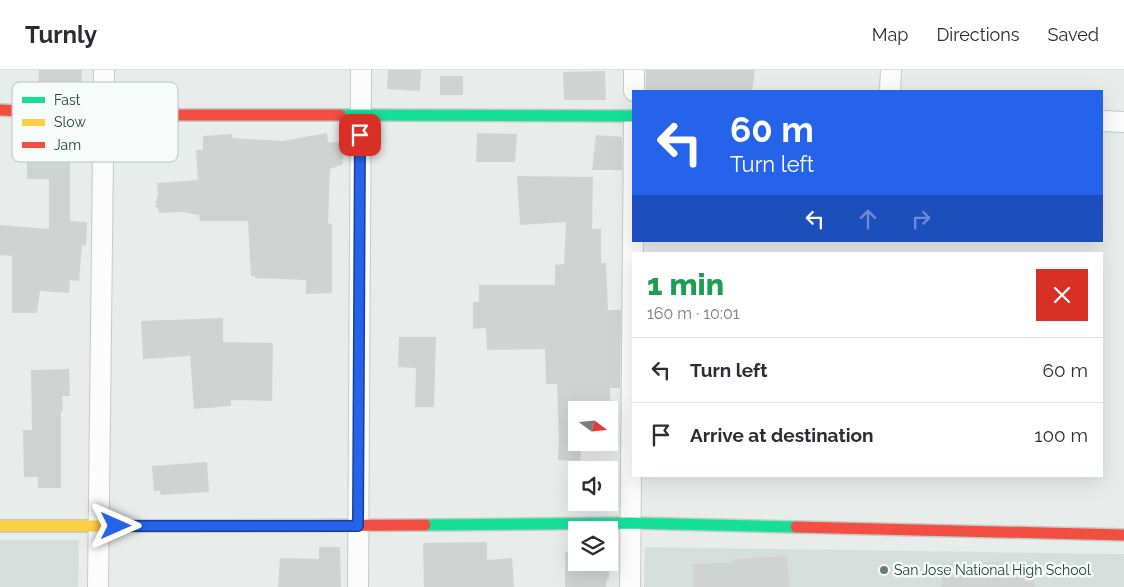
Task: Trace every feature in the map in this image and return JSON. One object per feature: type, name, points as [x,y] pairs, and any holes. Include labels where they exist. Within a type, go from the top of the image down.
[{"type":"street","points":[[358,587],[360,70]]},
{"type":"street","points":[[634,70],[634,90]]},
{"type":"street","points":[[890,90],[891,70]]},
{"type":"street","points":[[178,115],[632,116]]},
{"type":"street","points":[[1103,121],[1124,122]]},
{"type":"street","points":[[98,587],[102,162]]},
{"type":"street","points":[[630,587],[632,390]]},
{"type":"street","points":[[0,526],[631,524],[1124,535]]},
{"type":"shaded area","points":[[0,540],[79,540],[78,587],[0,587]]},
{"type":"shaded area","name":"San Jose National High School","points":[[645,547],[1124,554],[1124,587],[644,587]]},
{"type":"building","points":[[39,70],[82,70],[81,82],[38,82]]},
{"type":"building","points":[[388,70],[421,70],[420,91],[387,89]]},
{"type":"building","points":[[646,70],[755,70],[752,90],[646,90]]},
{"type":"building","points":[[605,71],[606,100],[564,100],[563,72]]},
{"type":"building","points":[[440,76],[463,76],[463,95],[440,95]]},
{"type":"building","points":[[327,133],[328,142],[343,142],[343,164],[330,169],[328,223],[332,224],[332,293],[306,294],[306,280],[255,278],[255,276],[251,276],[248,221],[200,221],[199,215],[182,212],[159,213],[158,208],[155,207],[158,194],[157,183],[198,180],[196,150],[203,150],[203,136],[232,134],[232,138],[283,141]]},
{"type":"building","points":[[477,133],[517,134],[515,162],[476,162]]},
{"type":"building","points":[[596,135],[622,137],[622,170],[592,170]]},
{"type":"building","points":[[27,162],[70,162],[70,221],[87,222],[86,246],[82,245],[79,281],[70,280],[69,293],[40,291],[37,313],[12,313],[12,256],[0,255],[0,225],[49,229],[49,179],[27,179]]},
{"type":"building","points":[[517,176],[593,177],[592,229],[601,229],[601,263],[606,263],[608,310],[621,310],[620,388],[610,388],[610,401],[568,401],[568,451],[581,451],[580,461],[558,460],[557,384],[546,384],[545,349],[487,350],[486,328],[473,329],[473,302],[479,302],[479,285],[555,285],[555,265],[564,264],[566,222],[520,225]]},
{"type":"building","points":[[223,318],[223,342],[273,343],[272,401],[231,400],[231,406],[194,409],[190,356],[143,359],[141,321]]},
{"type":"building","points":[[399,337],[436,337],[434,407],[415,407],[416,368],[398,367]]},
{"type":"building","points":[[69,369],[70,396],[62,396],[61,488],[38,488],[38,477],[24,477],[23,430],[32,430],[31,370]]},
{"type":"building","points":[[207,462],[209,492],[161,495],[160,491],[154,491],[152,466]]},
{"type":"building","points":[[487,542],[487,560],[512,558],[514,587],[424,587],[423,543]]},
{"type":"building","points":[[319,547],[340,547],[341,587],[278,587],[280,558],[319,559]]},
{"type":"building","points":[[565,552],[568,552],[568,571],[609,571],[606,587],[565,587]]},
{"type":"building","points":[[787,556],[789,587],[693,587],[693,564],[733,563],[733,559]]},
{"type":"building","points":[[1034,562],[1034,587],[942,587],[942,563]]},
{"type":"traffic: fast","points":[[340,115],[632,116]]},
{"type":"traffic: fast","points":[[425,525],[631,523],[796,527]]},
{"type":"traffic: slow","points":[[0,526],[192,526]]},
{"type":"traffic: jam","points":[[0,110],[12,111]]},
{"type":"traffic: jam","points":[[178,115],[340,115]]},
{"type":"traffic: jam","points":[[192,526],[425,525]]},
{"type":"traffic: jam","points":[[796,527],[1124,535]]},
{"type":"place","name":"San Jose National High School","points":[[884,570]]},
{"type":"route","points":[[116,526],[358,526],[360,135]]}]
